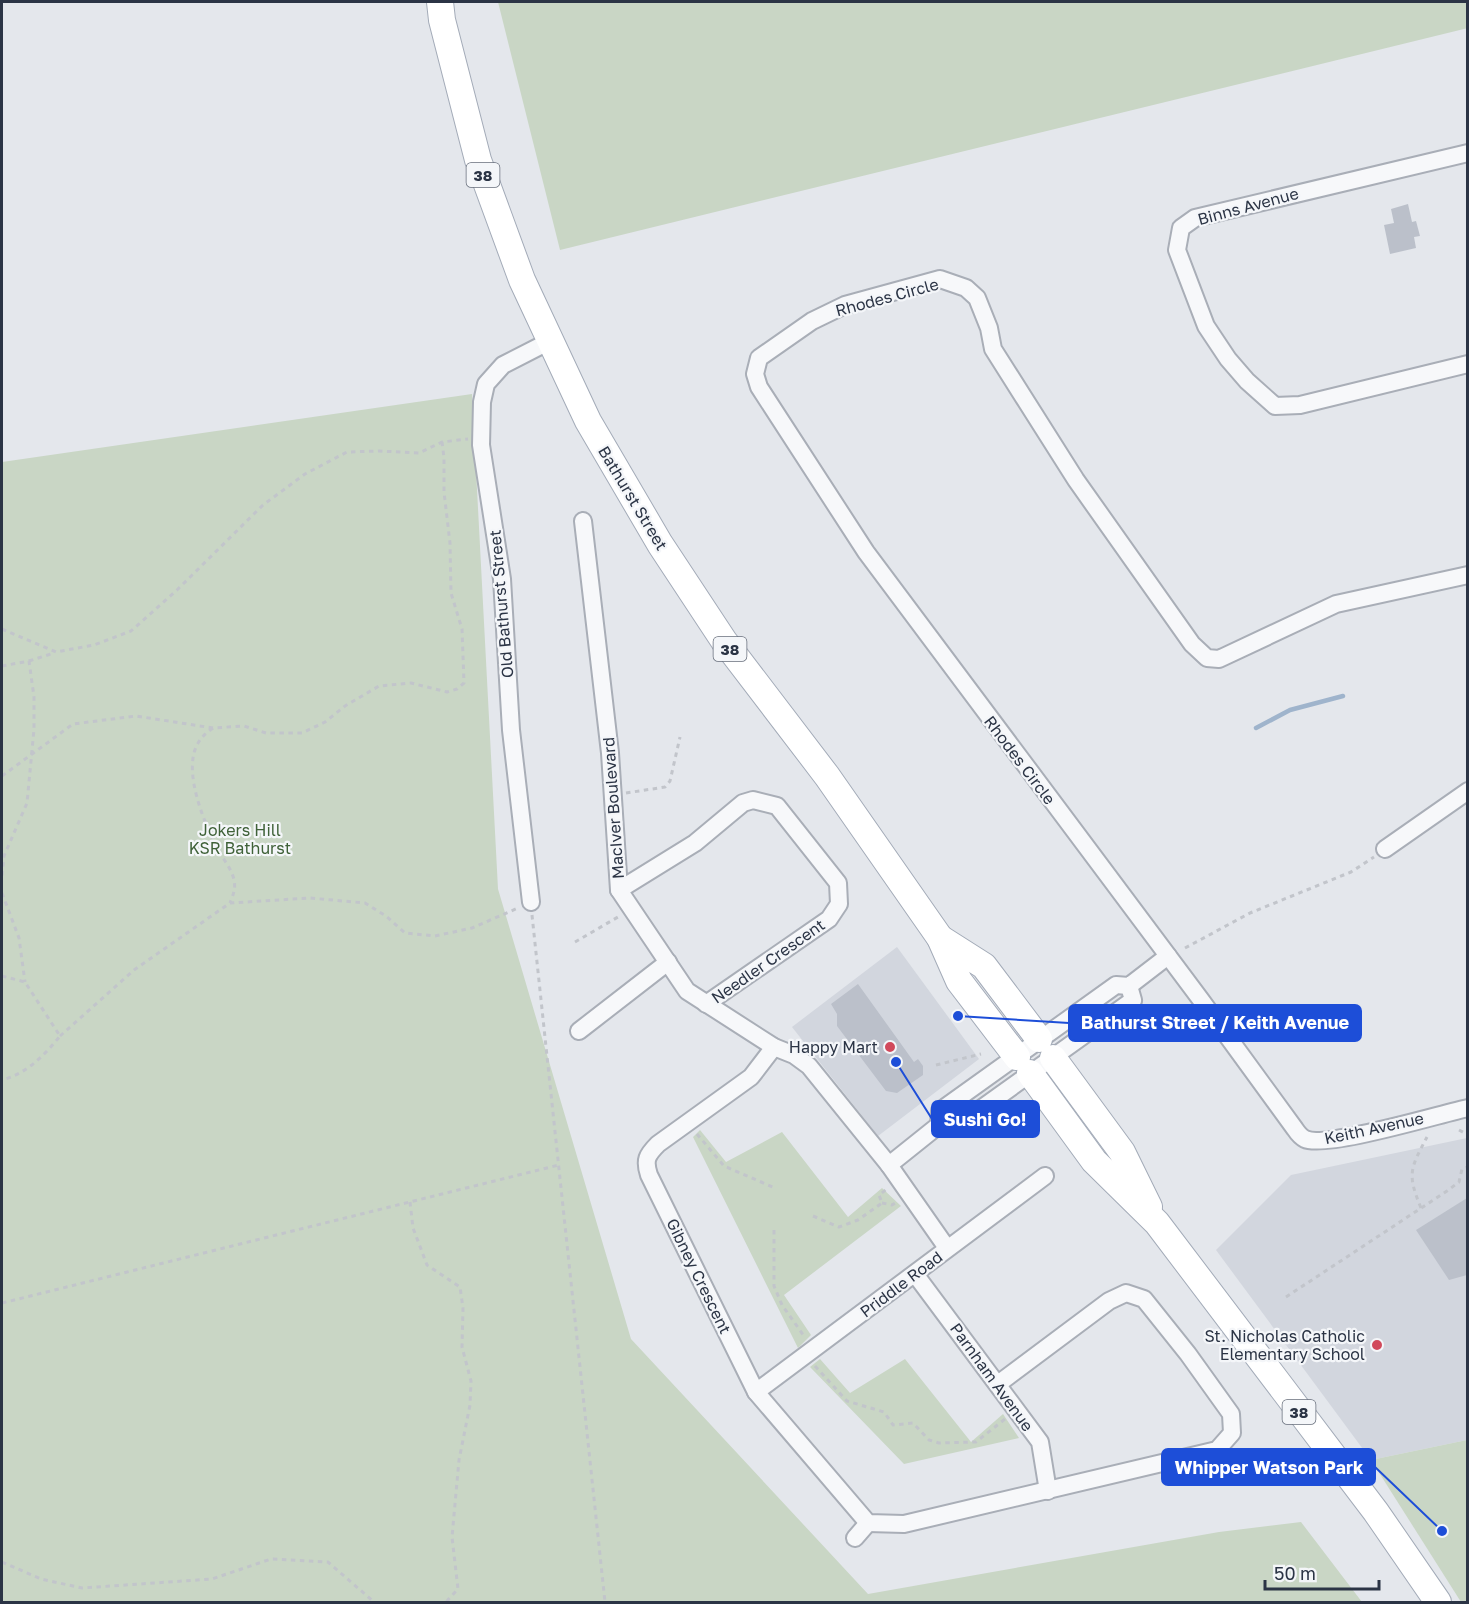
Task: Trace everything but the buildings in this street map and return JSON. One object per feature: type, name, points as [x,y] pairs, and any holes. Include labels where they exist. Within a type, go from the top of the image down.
[{"type":"main road","name":"Bathurst Street","points":[[440,2],[442,20],[478,160],[522,280],[588,421],[660,544],[724,641],[826,776],[940,938],[959,981],[1094,1161],[1157,1223],[1376,1512],[1438,1602]]},
{"type":"main road","name":"Bathurst Street","points":[[940,938],[984,966],[1122,1152],[1157,1223]]},
{"type":"street","name":"Binns Avenue","points":[[1467,153],[1195,218],[1180,228],[1177,250],[1206,326],[1228,359],[1275,406],[1300,405],[1467,364]]},
{"type":"street","name":"Rhodes Circle","points":[[1168,956],[866,552],[759,387],[756,374],[759,358],[812,321],[845,305],[940,279],[966,288],[977,298],[989,328],[993,349],[1076,480],[1185,635],[1207,658],[1218,659],[1336,604],[1467,575]]},
{"type":"street","name":"Old Bathurst Street","points":[[531,902],[511,730],[502,579],[482,438],[482,402],[486,384],[503,365],[550,341]]},
{"type":"street","name":"MacIver Boulevard","points":[[583,521],[604,698],[619,890],[687,991],[774,1047],[794,1055],[809,1065],[889,1165],[947,1248]]},
{"type":"street","points":[[1385,849],[1467,791]]},
{"type":"street","name":"Needler Crescent","points":[[619,890],[695,843],[743,803],[753,800],[777,806],[838,883],[839,904],[829,919],[706,1004]]},
{"type":"street","points":[[889,1165],[939,1125],[940,1111],[1023,1065],[1046,1048],[1116,985],[1129,986],[1168,956]]},
{"type":"street","name":"Keith Avenue","points":[[1168,956],[1295,1129],[1305,1139],[1323,1141],[1353,1136],[1467,1108]]},
{"type":"street","points":[[579,1031],[668,962]]},
{"type":"street","points":[[1023,1065],[1046,1048],[1133,1000],[1129,986]]},
{"type":"street","name":"Gibney Crescent","points":[[774,1047],[751,1077],[658,1144],[648,1154],[645,1163],[756,1392],[868,1523]]},
{"type":"street","name":"Priddle Road","points":[[756,1392],[1045,1176]]},
{"type":"street","name":"Parnham Avenue","points":[[915,1274],[1040,1442],[1048,1491]]},
{"type":"street","points":[[855,1538],[868,1523],[904,1524],[1217,1450],[1232,1433],[1231,1414],[1144,1299],[1126,1293],[1109,1301],[998,1384]]},
{"type":"path","points":[[2,666],[29,662],[56,652],[94,645],[131,631],[178,589],[263,505],[305,474],[347,452],[419,453],[442,442],[482,438]]},
{"type":"path","points":[[2,776],[73,724],[136,716],[213,728],[244,726],[266,733],[302,733],[325,722],[345,706],[379,686],[411,683],[447,692],[457,689],[464,683],[462,629],[451,593],[450,543],[444,492],[442,442]]},
{"type":"path","points":[[2,629],[56,652]]},
{"type":"path","points":[[2,876],[4,856],[27,803],[34,729],[34,697],[29,662]]},
{"type":"path","points":[[213,728],[203,736],[196,747],[193,781],[206,825],[234,877],[235,890],[230,903]]},
{"type":"path","points":[[613,796],[665,787],[670,781],[680,736]]},
{"type":"path","points":[[1185,948],[1250,913],[1351,872],[1385,849]]},
{"type":"path","points":[[2,893],[19,938],[25,982],[60,1036]]},
{"type":"path","points":[[2,1080],[10,1078],[44,1057],[60,1036],[134,970],[230,903],[310,898],[365,903],[386,916],[405,933],[435,936],[472,928],[531,902],[605,1602]]},
{"type":"path","points":[[575,942],[632,909]]},
{"type":"path","points":[[2,975],[25,982]]},
{"type":"path","points":[[936,1065],[981,1054]]},
{"type":"path","points":[[688,1123],[724,1166],[775,1188]]},
{"type":"path","points":[[1459,1130],[1467,1136]]},
{"type":"path","points":[[1421,1208],[1413,1190],[1411,1175],[1414,1160],[1427,1137]]},
{"type":"path","points":[[2,1303],[559,1165]]},
{"type":"path","points":[[1286,1297],[1459,1182],[1462,1168],[1467,1167]]},
{"type":"path","points":[[813,1216],[839,1227],[858,1220],[882,1203],[879,1195],[899,1180]]},
{"type":"path","points":[[410,1202],[413,1228],[427,1265],[460,1287],[464,1308],[462,1347],[471,1381],[470,1405],[459,1460],[452,1537],[458,1589],[446,1602]]},
{"type":"path","points":[[774,1230],[774,1286],[782,1305],[809,1353],[847,1401],[884,1412],[893,1425],[913,1423],[929,1440],[939,1443],[976,1442],[1017,1410]]},
{"type":"path","points":[[2,1562],[41,1579],[82,1588],[212,1579],[271,1558],[328,1562],[374,1602]]},
{"type":"shaded area","points":[[897,947],[979,1059],[878,1136],[792,1027]]},
{"type":"shaded area","name":"St. Nicholas Catholic Elementary School","points":[[1467,1138],[1467,1440],[1371,1460],[1216,1250],[1291,1175]]},
{"type":"green space","points":[[498,2],[1467,2],[1468,28],[560,250]]},
{"type":"green space","name":"Jokers Hill KSR Bathurst","points":[[472,394],[498,889],[631,1339],[868,1594],[1219,1532],[1301,1522],[1362,1602],[2,1602],[2,462]]},
{"type":"green space","points":[[700,1130],[726,1162],[782,1132],[848,1217],[882,1188],[901,1206],[784,1295],[811,1335],[798,1348],[693,1137]]},
{"type":"green space","points":[[820,1359],[850,1393],[905,1359],[971,1442],[1003,1414],[1019,1438],[904,1464],[810,1367]]},
{"type":"green space","points":[[1467,1440],[1468,1602],[1461,1602],[1371,1460]]},
{"type":"waterway","points":[[1256,728],[1290,710],[1343,696]]},
{"type":"place","name":"Bathurst Street / Keith Avenue","points":[[958,1016]]},
{"type":"place","name":"Happy Mart","points":[[890,1047]]},
{"type":"place","name":"Sushi Go!","points":[[896,1062]]},
{"type":"place","name":"St. Nicholas Catholic Elementary School","points":[[1377,1345]]},
{"type":"place","name":"Whipper Watson Park","points":[[1442,1531]]}]
